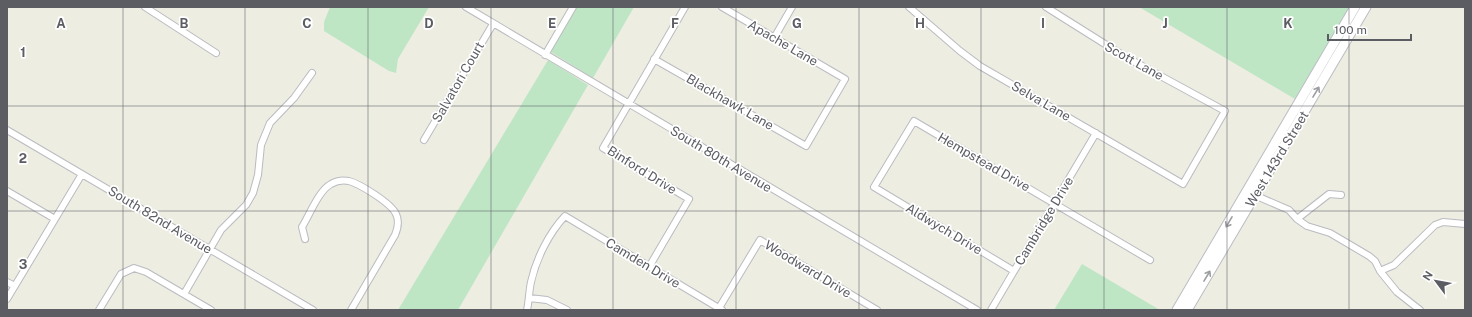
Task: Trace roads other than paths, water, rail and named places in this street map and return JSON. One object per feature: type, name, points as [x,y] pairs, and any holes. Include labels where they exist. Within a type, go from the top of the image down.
[{"type":"main road","name":"West 143rd Street","points":[[1187,310],[1355,7]]},
{"type":"main road","name":"West 143rd Street","points":[[1177,310],[1366,7]]},
{"type":"street","points":[[145,7],[216,53]]},
{"type":"street","name":"South 80th Avenue","points":[[466,7],[976,310]]},
{"type":"street","points":[[545,55],[573,7]]},
{"type":"street","name":"Binford Drive","points":[[649,267],[689,199],[603,148],[684,7]]},
{"type":"street","name":"Apache Lane","points":[[722,7],[845,78],[806,146]]},
{"type":"street","points":[[774,38],[792,7]]},
{"type":"street","name":"Selva Lane","points":[[909,7],[960,51],[980,66],[1182,184]]},
{"type":"street","name":"Scott Lane","points":[[1046,7],[1124,56],[1225,111],[1182,184]]},
{"type":"street","name":"Salvatori Court","points":[[424,140],[493,24]]},
{"type":"street","name":"Blackhawk Lane","points":[[654,59],[806,146]]},
{"type":"street","points":[[184,294],[222,230],[246,205],[253,193],[258,175],[261,145],[270,123],[294,98],[312,73]]},
{"type":"street","name":"Aldwych Drive","points":[[914,120],[874,188],[1014,271]]},
{"type":"street","name":"Hempstead Drive","points":[[914,120],[1150,260]]},
{"type":"street","name":"South 82nd Avenue","points":[[7,130],[313,310]]},
{"type":"street","name":"Cambridge Drive","points":[[991,310],[1096,133]]},
{"type":"street","points":[[7,299],[82,174]]},
{"type":"street","points":[[305,239],[302,227],[322,194],[330,184],[339,181],[353,183],[386,203],[396,213],[398,226],[395,235],[351,310]]},
{"type":"street","points":[[7,191],[55,219]]},
{"type":"street","points":[[1251,193],[1289,210],[1297,219],[1307,226],[1330,233],[1369,256],[1375,261],[1380,271],[1397,292],[1420,310]]},
{"type":"street","points":[[1297,219],[1329,194],[1341,195]]},
{"type":"street","name":"Camden Drive","points":[[530,298],[530,285],[536,264],[559,223],[565,216],[721,309]]},
{"type":"street","points":[[1380,271],[1394,266],[1434,224],[1443,222],[1465,224]]},
{"type":"street","name":"Woodward Drive","points":[[721,309],[760,240],[877,310]]},
{"type":"street","points":[[98,310],[121,274],[134,268],[146,272],[211,310]]},
{"type":"street","points":[[7,282],[15,286]]},
{"type":"street","points":[[528,310],[530,298],[547,300],[567,310]]}]
